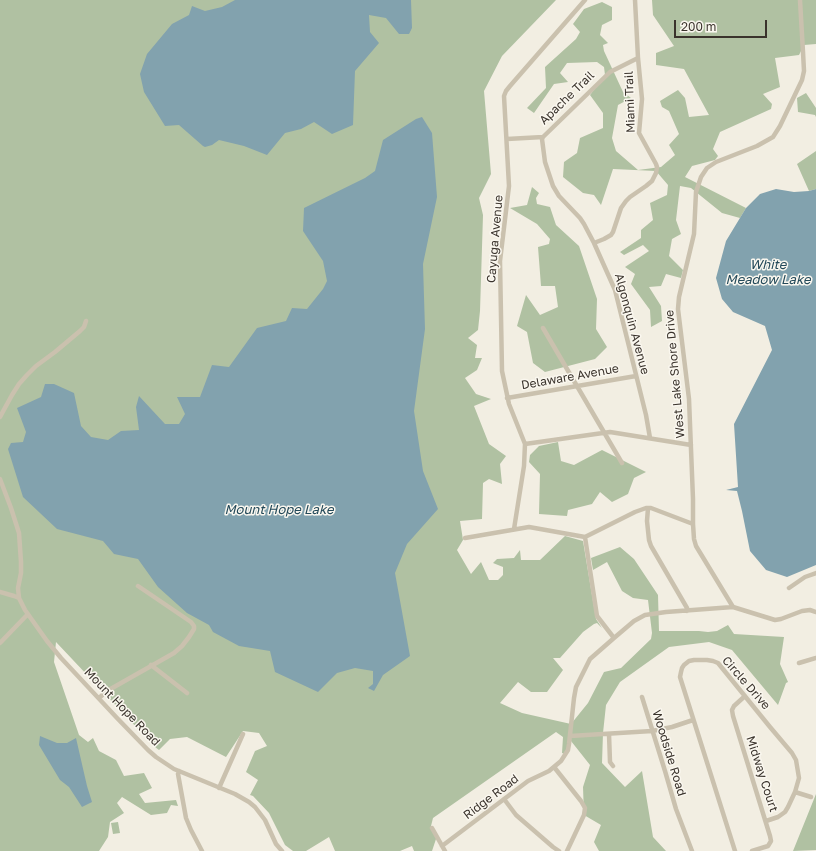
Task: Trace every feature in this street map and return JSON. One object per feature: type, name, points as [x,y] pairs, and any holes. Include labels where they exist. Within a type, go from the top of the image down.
[{"type":"street","name":"Cayuga Avenue","points":[[514,529],[522,478],[525,444],[507,398],[502,371],[500,272],[509,186],[504,96],[506,91],[585,0]]},
{"type":"street","name":"Miami Trail","points":[[594,243],[604,239],[613,232],[626,201],[652,181],[656,174],[656,164],[639,133],[642,99],[634,0]]},
{"type":"street","name":"West Lake Shore Drive","points":[[733,607],[696,546],[694,539],[689,399],[678,305],[694,234],[695,198],[701,177],[705,170],[710,166],[766,142],[774,137],[799,89],[803,77],[803,46],[800,0]]},
{"type":"street","name":"Apache Trail","points":[[507,139],[543,137],[610,72],[638,58]]},
{"type":"street","name":"Algonquin Avenue","points":[[543,137],[545,162],[553,186],[563,200],[580,218],[588,230],[615,290],[650,438]]},
{"type":"street","points":[[0,417],[12,395],[26,375],[80,331],[84,327],[86,321]]},
{"type":"street","points":[[543,328],[622,463]]},
{"type":"street","name":"Delaware Avenue","points":[[507,398],[636,376]]},
{"type":"street","points":[[525,444],[604,433],[617,433],[691,445]]},
{"type":"street","points":[[0,479],[12,508],[19,533],[22,562],[18,598],[0,592]]},
{"type":"street","points":[[466,538],[529,527],[585,538],[642,509],[648,508],[693,524]]},
{"type":"street","points":[[648,508],[649,540],[651,546],[687,610]]},
{"type":"street","points":[[585,538],[597,616],[614,638]]},
{"type":"street","points":[[789,588],[805,577],[816,573]]},
{"type":"street","points":[[99,698],[106,691],[174,653],[182,646],[194,629],[193,624],[138,586]]},
{"type":"street","name":"Mount Hope Road","points":[[18,598],[54,650],[148,750],[165,763],[179,771],[243,799],[256,807],[265,820],[276,844],[282,851]]},
{"type":"street","points":[[733,607],[775,620],[802,611],[810,610],[816,612]]},
{"type":"street","name":"Ridge Road","points":[[442,846],[528,781],[543,775],[561,761],[568,750],[576,687],[590,659],[634,621],[645,615],[659,612],[733,607]]},
{"type":"street","points":[[0,643],[28,614]]},
{"type":"street","points":[[799,663],[816,658]]},
{"type":"street","name":"Circle Drive","points":[[735,851],[680,677],[682,668],[689,662],[694,660],[707,660],[718,663],[792,753],[796,760],[799,778],[795,792],[785,812],[778,817],[766,821]]},
{"type":"street","points":[[151,665],[187,693]]},
{"type":"street","name":"Midway Court","points":[[745,696],[734,706],[732,710],[733,716],[770,836],[768,846],[752,851]]},
{"type":"street","name":"Woodside Road","points":[[642,697],[678,815],[692,851]]},
{"type":"street","points":[[570,736],[652,731],[693,720]]},
{"type":"street","points":[[219,788],[243,734]]},
{"type":"street","points":[[609,734],[610,762],[613,766]]},
{"type":"street","points":[[554,767],[585,808],[584,815],[567,851]]},
{"type":"street","points":[[179,771],[178,774],[186,818],[202,851]]},
{"type":"street","points":[[795,792],[811,797]]},
{"type":"street","points":[[504,799],[520,818],[559,851]]},
{"type":"street","points":[[432,828],[446,851]]},
{"type":"green space","points":[[0,0],[556,0],[502,56],[484,91],[491,174],[479,198],[483,215],[478,330],[468,338],[477,345],[475,358],[482,358],[477,370],[465,378],[476,394],[491,399],[474,406],[489,444],[506,456],[500,464],[502,484],[489,479],[483,483],[482,519],[460,521],[463,540],[457,550],[471,574],[481,562],[489,580],[498,580],[503,575],[503,567],[493,563],[497,559],[514,558],[520,550],[521,560],[540,560],[565,536],[583,541],[596,619],[602,628],[597,623],[594,624],[583,632],[560,658],[553,658],[563,670],[547,692],[531,692],[518,682],[500,703],[522,713],[571,724],[588,703],[604,672],[621,668],[651,639],[652,633],[648,600],[633,598],[622,591],[607,562],[593,570],[591,558],[620,547],[634,559],[658,595],[659,631],[708,632],[717,631],[728,625],[734,634],[784,637],[780,664],[788,682],[786,683],[778,705],[732,650],[709,642],[669,647],[620,682],[606,705],[602,763],[625,787],[642,771],[653,837],[666,851],[599,851],[594,842],[601,825],[584,815],[583,787],[590,765],[571,741],[565,754],[562,753],[563,737],[556,732],[433,818],[431,826],[437,836],[432,851],[414,851],[412,846],[400,851],[335,851],[329,837],[306,851],[293,851],[285,845],[269,813],[253,796],[250,795],[258,780],[246,772],[255,751],[267,746],[259,733],[243,731],[226,757],[187,737],[170,739],[159,750],[56,642],[54,662],[79,735],[88,742],[93,738],[99,751],[116,760],[124,776],[144,773],[152,788],[139,794],[145,803],[176,800],[178,806],[171,805],[167,813],[151,815],[122,797],[117,803],[124,813],[110,822],[108,837],[99,851],[0,851]]},
{"type":"green space","points":[[652,0],[816,0],[816,44],[804,45],[799,55],[775,58],[780,87],[763,94],[772,104],[771,109],[720,132],[713,149],[718,156],[715,160],[692,166],[685,177],[746,208],[740,218],[722,213],[691,188],[680,186],[676,220],[681,234],[672,239],[669,256],[683,270],[681,278],[666,274],[661,286],[649,287],[661,306],[662,321],[651,327],[650,310],[631,284],[635,274],[625,267],[649,251],[643,245],[624,255],[620,252],[641,238],[641,230],[653,220],[650,203],[667,195],[668,185],[656,171],[613,169],[601,205],[594,195],[583,193],[563,177],[564,162],[577,153],[580,138],[603,128],[603,113],[590,95],[605,75],[604,67],[597,62],[567,63],[560,73],[568,82],[554,84],[534,113],[527,108],[546,88],[545,67],[576,39],[580,32],[573,24],[584,9],[602,2],[612,7],[612,20],[602,25],[600,35],[608,43],[603,45],[604,51],[623,92],[631,98],[618,105],[612,138],[616,151],[638,170],[661,167],[675,155],[669,145],[679,134],[669,111],[662,107],[660,101],[678,90],[685,98],[689,117],[709,115],[684,69],[656,65],[656,53],[674,46],[653,15]]},
{"type":"green space","points":[[806,93],[816,108],[816,117],[815,115],[798,112],[797,98]]},
{"type":"green space","points":[[816,151],[816,189],[809,191],[797,164]]},
{"type":"green space","points":[[532,187],[539,193],[536,198],[537,204],[550,207],[556,225],[579,246],[597,299],[596,329],[607,347],[595,359],[545,372],[533,363],[527,332],[517,326],[526,295],[540,315],[558,307],[555,286],[541,286],[538,247],[549,244],[550,239],[537,224],[510,208],[527,205]]},
{"type":"green space","points":[[558,442],[561,461],[574,465],[602,450],[646,472],[634,478],[628,494],[612,502],[600,492],[592,504],[568,510],[567,516],[539,514],[540,474],[529,462],[530,455],[539,446]]},
{"type":"green space","points":[[816,794],[816,850],[793,851]]},
{"type":"green space","points":[[118,822],[120,833],[113,834],[111,823]]},
{"type":"water","points":[[235,0],[411,0],[412,28],[409,34],[399,34],[386,18],[369,15],[370,32],[379,43],[355,71],[353,125],[332,134],[314,122],[301,129],[285,133],[267,155],[244,146],[219,140],[212,145],[205,147],[179,125],[165,126],[144,92],[140,74],[147,54],[172,24],[189,15],[192,6],[205,11],[222,7]]},
{"type":"water","name":"Mount Hope Lake","points":[[422,117],[432,133],[437,197],[423,264],[425,329],[414,411],[423,471],[438,509],[407,544],[395,573],[410,656],[383,675],[374,691],[368,688],[373,684],[373,671],[355,668],[337,673],[318,692],[275,672],[270,651],[239,646],[213,632],[209,625],[187,613],[158,587],[138,559],[114,554],[103,541],[57,529],[23,497],[8,449],[11,443],[23,442],[26,432],[17,408],[41,397],[45,384],[54,384],[74,393],[81,426],[91,437],[108,440],[121,431],[139,430],[136,407],[139,396],[165,424],[179,424],[185,414],[177,397],[200,397],[212,365],[229,367],[257,328],[286,321],[292,308],[307,309],[323,289],[327,281],[323,261],[303,231],[304,208],[365,178],[375,171],[383,140],[416,119]]},
{"type":"water","name":"White Meadow Lake","points":[[776,189],[794,192],[816,189],[816,565],[787,577],[766,570],[750,551],[737,491],[726,490],[738,487],[734,424],[772,350],[765,326],[733,312],[722,299],[716,278],[726,241],[746,208],[760,194]]},
{"type":"water","points":[[40,736],[57,743],[67,743],[76,738],[92,802],[82,807],[69,787],[60,780],[39,745]]}]
